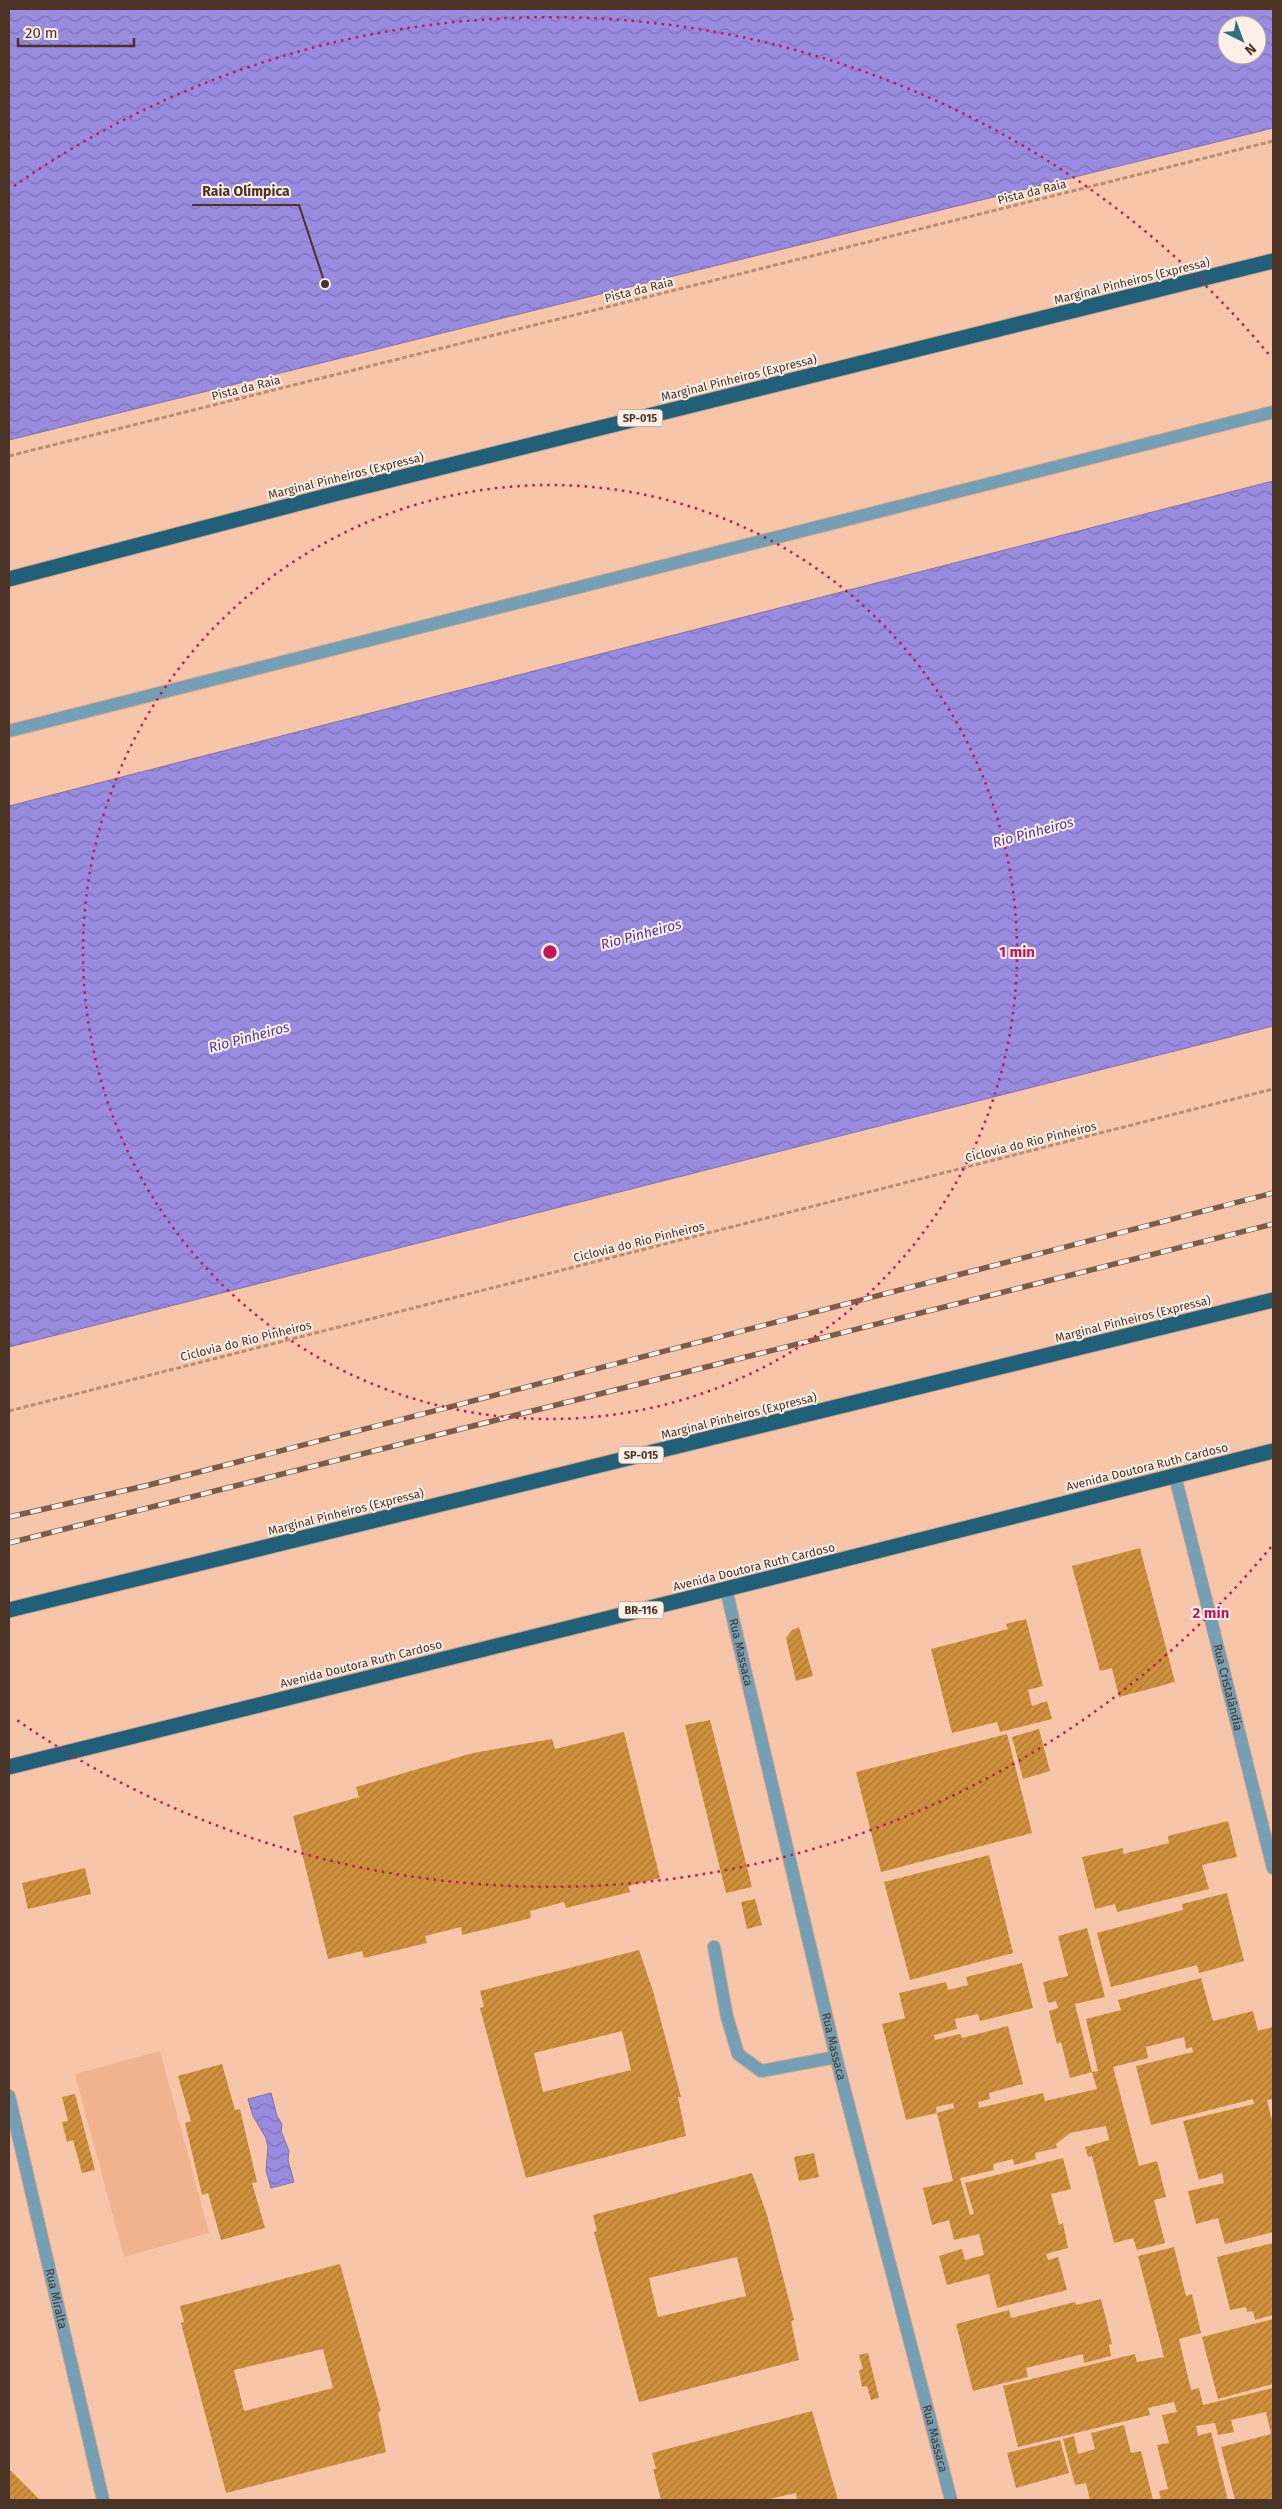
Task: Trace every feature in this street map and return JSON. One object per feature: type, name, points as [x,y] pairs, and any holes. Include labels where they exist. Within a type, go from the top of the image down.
[{"type":"highway","name":"Marginal Pinheiros (Expressa)","points":[[9,579],[338,492],[1273,261]]},
{"type":"highway","name":"Marginal Pinheiros (Expressa)","points":[[9,1610],[1273,1300]]},
{"type":"highway","name":"Avenida Doutora Ruth Cardoso","points":[[9,1767],[726,1590],[1273,1451]]},
{"type":"street","points":[[9,731],[1273,412]]},
{"type":"street","name":"Rua Cristalândia","points":[[1175,1476],[1273,1868]]},
{"type":"street","name":"Rua Massaca","points":[[726,1590],[836,2057],[950,2500]]},
{"type":"street","points":[[714,1947],[727,2017],[738,2054],[761,2071],[836,2057]]},
{"type":"street","name":"Rua Miralta","points":[[9,2096],[103,2500]]},
{"type":"path","name":"Pista da Raia","points":[[9,456],[1273,141]]},
{"type":"path","name":"Ciclovia do Rio Pinheiros","points":[[9,1411],[1273,1090]]},
{"type":"shaded area","points":[[160,2051],[209,2233],[124,2257],[75,2074]]},
{"type":"water","points":[[9,9],[1273,9],[1273,128],[9,440]]},
{"type":"water","name":"Rio Pinheiros","points":[[1273,481],[1273,1026],[9,1347],[9,806]]},
{"type":"water","points":[[271,2093],[277,2116],[282,2124],[281,2131],[289,2151],[288,2160],[294,2182],[271,2188],[266,2170],[268,2147],[266,2138],[253,2116],[248,2099]]},
{"type":"building","points":[[1140,1548],[1175,1682],[1119,1697],[1112,1668],[1100,1671],[1072,1566]]},
{"type":"building","points":[[1026,1619],[1043,1686],[1028,1690],[1032,1706],[1047,1701],[1052,1719],[1000,1732],[997,1722],[952,1733],[931,1649],[1008,1629],[1006,1624]]},
{"type":"building","points":[[799,1627],[813,1676],[796,1681],[786,1638],[792,1630]]},
{"type":"building","points":[[710,1720],[752,1887],[726,1893],[685,1725]]},
{"type":"building","points":[[1039,1729],[1050,1771],[1023,1779],[1012,1737]]},
{"type":"building","points":[[624,1732],[660,1878],[628,1886],[630,1892],[566,1908],[564,1902],[530,1911],[531,1918],[462,1935],[461,1927],[425,1936],[427,1943],[364,1958],[362,1951],[328,1959],[293,1816],[359,1797],[356,1787],[473,1753],[552,1739],[555,1749]]},
{"type":"building","points":[[1007,1734],[1032,1833],[881,1872],[856,1772]]},
{"type":"building","points":[[1228,1821],[1237,1857],[1202,1865],[1209,1889],[1117,1912],[1115,1904],[1095,1909],[1082,1857],[1123,1848],[1123,1854],[1169,1843],[1168,1836]]},
{"type":"building","points":[[989,1855],[1013,1953],[910,1980],[884,1882]]},
{"type":"building","points":[[85,1868],[91,1894],[28,1909],[22,1883]]},
{"type":"building","points":[[1227,1893],[1244,1961],[1199,1973],[1197,1965],[1111,1987],[1097,1933],[1183,1910],[1182,1904]]},
{"type":"building","points":[[755,1899],[762,1925],[747,1929],[741,1902]]},
{"type":"building","points":[[1087,1928],[1105,1997],[1075,2004],[1092,2072],[1070,2078],[1061,2042],[1057,2044],[1049,2011],[1058,2008],[1056,2001],[1048,2003],[1043,1982],[1068,1976],[1058,1936]]},
{"type":"building","points":[[639,1950],[653,1991],[681,2097],[678,2097],[686,2136],[526,2178],[480,2008],[484,2007],[480,1991]],"holes":[[[622,2031],[631,2070],[543,2092],[534,2053]]]},
{"type":"building","points":[[1022,1963],[1033,2008],[980,2021],[978,2014],[955,2019],[957,2029],[934,2035],[935,2040],[960,2034],[962,2038],[1008,2026],[1023,2084],[989,2093],[990,2099],[978,2102],[979,2108],[1043,2093],[1045,2101],[1097,2089],[1092,2072],[1098,2071],[1086,2019],[1121,2010],[1118,2000],[1201,1978],[1213,2021],[1253,2011],[1258,2031],[1273,2027],[1273,2099],[1267,2100],[1273,2125],[1273,2232],[1225,2244],[1218,2218],[1196,2224],[1188,2191],[1224,2183],[1222,2173],[1199,2180],[1183,2121],[1254,2104],[1253,2099],[1151,2125],[1136,2066],[1193,2052],[1192,2047],[1186,2049],[1184,2037],[1146,2047],[1148,2058],[1113,2067],[1139,2166],[1157,2161],[1166,2197],[1154,2200],[1165,2243],[1137,2250],[1133,2238],[1114,2243],[1092,2156],[1088,2157],[1085,2147],[1109,2140],[1106,2126],[1070,2133],[1056,2144],[1057,2148],[1035,2153],[1036,2159],[1014,2165],[1013,2159],[993,2164],[994,2170],[960,2178],[970,2215],[974,2214],[965,2183],[1063,2158],[1071,2189],[1051,2194],[1059,2225],[1063,2223],[1068,2248],[1046,2254],[1048,2260],[1058,2257],[1067,2290],[997,2308],[989,2274],[947,2285],[939,2256],[962,2249],[965,2260],[984,2255],[979,2234],[954,2240],[949,2220],[932,2225],[923,2188],[953,2181],[937,2113],[906,2120],[882,2024],[905,2018],[899,1993],[946,1982],[948,1990],[968,1985],[966,1977]],"holes":[[[953,2103],[954,2108],[937,2113],[936,2107]]]},
{"type":"building","points":[[222,2064],[235,2110],[240,2109],[257,2182],[252,2183],[265,2228],[221,2240],[208,2193],[202,2195],[185,2123],[191,2121],[178,2076]]},
{"type":"building","points":[[75,2094],[95,2170],[82,2173],[73,2140],[67,2142],[62,2122],[68,2121],[62,2097]]},
{"type":"building","points":[[814,2153],[819,2177],[799,2181],[794,2157]]},
{"type":"building","points":[[752,2173],[767,2215],[794,2320],[791,2321],[799,2360],[639,2402],[594,2232],[597,2231],[593,2215]],"holes":[[[737,2257],[746,2296],[658,2317],[649,2278]]]},
{"type":"building","points":[[1273,2243],[1273,2315],[1255,2320],[1253,2311],[1247,2312],[1246,2307],[1230,2310],[1217,2257]]},
{"type":"building","points":[[1174,2247],[1186,2296],[1192,2294],[1201,2333],[1179,2339],[1191,2390],[1199,2388],[1203,2405],[1273,2388],[1273,2500],[1235,2500],[1221,2447],[1271,2434],[1266,2412],[1231,2420],[1234,2432],[1218,2435],[1215,2423],[1196,2426],[1198,2436],[1211,2432],[1228,2500],[1161,2500],[1159,2491],[1168,2489],[1157,2445],[1169,2443],[1162,2415],[1177,2412],[1174,2402],[1148,2408],[1150,2415],[1018,2447],[1003,2386],[1135,2354],[1137,2362],[1164,2357],[1138,2256]]},
{"type":"building","points":[[340,2264],[381,2411],[378,2412],[386,2452],[226,2493],[181,2323],[184,2322],[180,2306]],"holes":[[[323,2349],[333,2388],[244,2411],[234,2370]]]},
{"type":"building","points":[[1101,2299],[1112,2344],[1109,2345],[1111,2356],[1084,2363],[1083,2354],[1026,2368],[1028,2377],[973,2391],[956,2324],[1009,2310],[1011,2318],[1075,2302],[1076,2305]]},
{"type":"building","points":[[1273,2319],[1273,2384],[1218,2399],[1202,2337]]},
{"type":"building","points":[[868,2353],[879,2398],[871,2400],[867,2386],[862,2387],[859,2370],[863,2369],[859,2355]]},
{"type":"building","points":[[812,2411],[838,2500],[797,2500],[796,2493],[765,2500],[661,2500],[653,2469],[656,2469],[652,2453]]},
{"type":"building","points":[[1124,2425],[1131,2453],[1141,2451],[1153,2500],[1090,2500],[1086,2483],[1075,2485],[1063,2439],[1074,2436],[1078,2454],[1095,2449],[1091,2433]]},
{"type":"building","points":[[1060,2440],[1069,2473],[1016,2488],[1007,2453]]},
{"type":"building","points":[[9,2469],[40,2500],[9,2500]]},
{"type":"railway","points":[[9,1517],[149,1485],[1273,1193]]},
{"type":"railway","points":[[9,1543],[1273,1224]]},
{"type":"place","name":"Raia Olímpica","points":[[325,284]]}]
